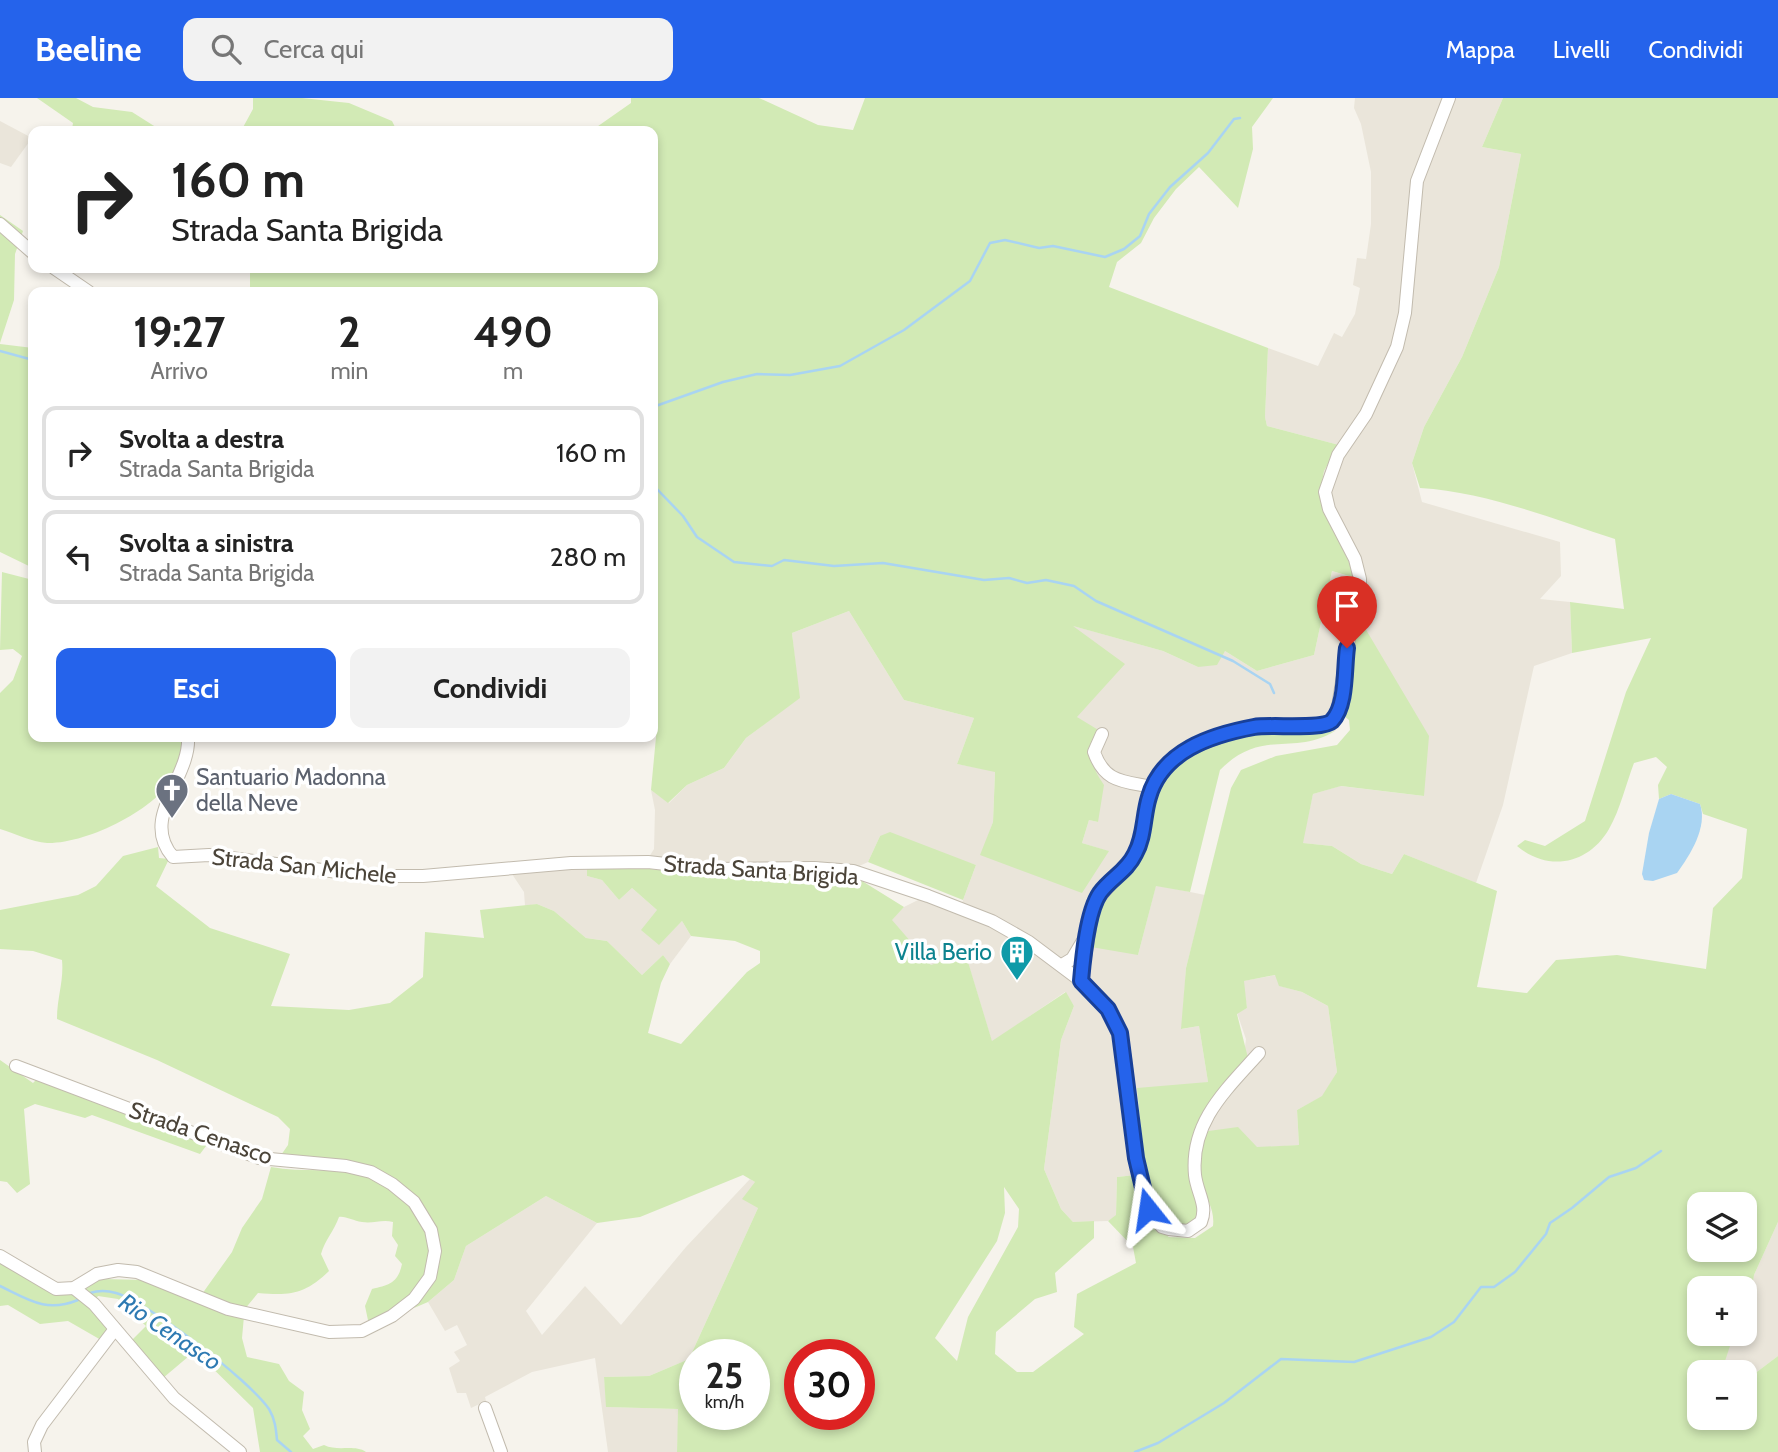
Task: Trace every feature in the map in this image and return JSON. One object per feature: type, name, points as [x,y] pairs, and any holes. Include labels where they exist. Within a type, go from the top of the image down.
[{"type":"street","points":[[1081,981],[1094,904],[1135,855],[1141,840],[1152,787],[1176,755],[1240,730],[1270,724],[1319,726],[1330,723],[1337,713],[1351,626],[1360,594],[1360,579],[1355,559],[1329,509],[1325,492],[1338,455],[1366,414],[1397,347],[1405,313],[1417,181],[1449,98]]},
{"type":"street","points":[[0,224],[28,249]]},
{"type":"street","points":[[61,273],[82,287]]},
{"type":"street","points":[[1102,734],[1094,752],[1100,769],[1115,780],[1152,787]]},
{"type":"street","name":"Strada San Michele","points":[[188,742],[188,758],[164,807],[162,820],[166,846],[173,857],[209,855],[368,876],[436,875],[571,863],[649,862]]},
{"type":"street","name":"Strada Santa Brigida","points":[[649,862],[710,869],[853,871],[992,921],[1062,965],[1108,1009],[1120,1033],[1142,1189],[1152,1216],[1161,1227],[1188,1231],[1201,1222],[1205,1207],[1196,1183],[1196,1139],[1225,1093],[1259,1053]]},
{"type":"street","points":[[1062,965],[1072,959],[1090,928]]},
{"type":"street","name":"Strada Cenasco","points":[[16,1066],[259,1158],[346,1166],[371,1172],[392,1184],[414,1202],[431,1230],[435,1251],[430,1278],[414,1299],[393,1316],[362,1331],[329,1332],[267,1320],[228,1309],[137,1272],[118,1270],[97,1274],[74,1288]]},
{"type":"street","points":[[0,1256],[42,1284],[56,1289],[74,1288],[94,1304],[174,1398],[240,1452]]},
{"type":"street","points":[[35,1452],[34,1442],[42,1425],[115,1329]]},
{"type":"street","points":[[485,1408],[501,1452]]},
{"type":"shaded area","points":[[1355,98],[1503,98],[1482,147],[1521,154],[1499,267],[1462,357],[1424,427],[1412,463],[1422,502],[1560,542],[1561,576],[1540,599],[1570,602],[1572,653],[1534,666],[1503,805],[1476,883],[1404,854],[1392,874],[1361,864],[1332,846],[1302,843],[1313,794],[1340,786],[1424,796],[1357,626],[1344,716],[1335,731],[1324,733],[1271,728],[1152,804],[1148,838],[1132,871],[1111,888],[1138,955],[1156,885],[1205,895],[1186,968],[1182,1029],[1199,1026],[1208,1082],[1137,1100],[1142,1142],[1135,1175],[1117,1177],[1116,1216],[1108,1221],[1073,1222],[1061,1209],[1044,1169],[1061,1040],[1074,1006],[1065,992],[992,1042],[965,953],[931,965],[891,920],[904,907],[920,899],[959,911],[976,865],[880,836],[868,862],[857,867],[708,864],[649,857],[654,849],[655,810],[651,790],[669,803],[687,785],[724,768],[746,738],[799,698],[792,633],[849,611],[904,700],[974,718],[957,764],[995,771],[993,822],[981,855],[1108,851],[1082,843],[1089,820],[1098,822],[1091,766],[1092,743],[1077,717],[1070,625],[1163,651],[1198,667],[1225,651],[1257,671],[1314,655],[1332,571],[1355,578],[1320,494],[1324,471],[1339,445],[1267,426],[1265,417],[1268,348],[1318,366],[1334,333],[1342,337],[1355,314],[1360,288],[1353,285],[1357,258],[1366,259],[1371,224],[1371,172],[1361,124],[1354,108]]},
{"type":"shaded area","points":[[0,121],[28,136],[28,144],[11,167],[0,163]]},
{"type":"shaded area","points":[[555,868],[587,869],[587,876],[602,880],[619,900],[632,888],[657,910],[659,944],[682,921],[691,936],[670,964],[663,955],[642,975],[607,941],[586,938],[554,911],[537,904],[525,906],[524,892],[512,874]]},
{"type":"shaded area","points":[[1276,975],[1280,986],[1302,992],[1328,1006],[1337,1072],[1323,1096],[1297,1110],[1299,1145],[1257,1148],[1201,1132],[1245,1047],[1246,1039],[1237,1013],[1247,1008],[1243,981]]},
{"type":"shaded area","points":[[750,1179],[755,1182],[758,1208],[698,1339],[679,1339],[679,1363],[649,1376],[604,1377],[607,1407],[679,1409],[677,1452],[608,1452],[595,1358],[532,1372],[485,1397],[486,1401],[471,1408],[466,1393],[457,1393],[449,1368],[460,1361],[454,1352],[467,1345],[457,1325],[445,1331],[428,1302],[454,1280],[466,1246],[546,1196],[597,1223],[526,1311],[542,1335],[585,1286],[621,1325],[686,1247]]},
{"type":"shaded area","points":[[1778,1222],[1778,1356],[1757,1372],[1757,1360],[1724,1360],[1730,1346],[1757,1346],[1757,1276],[1754,1275]]},
{"type":"green space","points":[[37,98],[76,98],[93,107],[132,112],[154,126],[72,126],[73,123]]},
{"type":"green space","points":[[253,98],[302,98],[349,103],[392,121],[394,126],[244,126],[253,109]]},
{"type":"green space","points":[[631,98],[759,98],[818,125],[853,130],[865,98],[1273,98],[1252,127],[1253,149],[1238,208],[1199,167],[1176,189],[1154,218],[1141,243],[1117,262],[1109,287],[1268,348],[1265,417],[1267,426],[1339,445],[1324,471],[1320,494],[1356,578],[1332,571],[1314,655],[1257,671],[1225,651],[1217,665],[1198,667],[1163,651],[1073,626],[1125,664],[1077,717],[1100,731],[1093,746],[1092,759],[1104,785],[1098,822],[1089,820],[1082,843],[1109,851],[1082,893],[980,855],[993,822],[995,772],[957,764],[974,718],[904,700],[849,611],[792,633],[800,698],[746,738],[724,768],[687,785],[668,803],[651,790],[656,742],[658,742],[658,287],[250,287],[250,273],[658,273],[658,126],[598,126],[631,103]]},
{"type":"green space","points":[[1503,98],[1778,98],[1778,1222],[1754,1276],[1687,1276],[1687,1346],[1730,1346],[1725,1360],[1687,1360],[1687,1430],[1757,1430],[1757,1372],[1778,1356],[1778,1452],[677,1452],[678,1409],[606,1407],[604,1377],[649,1376],[679,1363],[679,1430],[770,1430],[770,1339],[698,1339],[758,1208],[742,1199],[755,1182],[743,1175],[640,1217],[597,1223],[546,1196],[466,1246],[454,1280],[428,1302],[414,1308],[436,1280],[439,1250],[394,1181],[279,1158],[288,1145],[290,1129],[278,1117],[157,1060],[57,1019],[62,960],[33,951],[0,949],[0,910],[78,895],[96,886],[123,856],[158,847],[159,858],[169,859],[156,886],[210,928],[290,954],[271,1006],[349,1010],[390,1003],[423,977],[425,932],[484,938],[480,910],[537,904],[554,911],[586,938],[607,941],[642,975],[663,955],[670,964],[661,983],[648,1033],[681,1044],[747,972],[760,963],[760,951],[735,941],[691,936],[682,921],[659,945],[641,930],[657,910],[632,888],[619,900],[602,880],[587,876],[587,869],[854,876],[904,907],[892,920],[931,965],[965,952],[992,1041],[1066,992],[1074,1006],[1061,1040],[1044,1169],[1061,1209],[1073,1222],[1094,1221],[1094,1238],[1055,1273],[1057,1292],[1035,1299],[996,1332],[995,1354],[1017,1372],[1033,1372],[1084,1334],[1074,1327],[1077,1294],[1136,1263],[1133,1247],[1108,1221],[1116,1215],[1117,1177],[1135,1175],[1146,1217],[1169,1237],[1195,1238],[1213,1226],[1213,1214],[1200,1170],[1201,1132],[1238,1127],[1257,1147],[1299,1145],[1297,1110],[1322,1096],[1337,1072],[1328,1006],[1302,992],[1279,986],[1275,975],[1244,981],[1247,1008],[1237,1014],[1248,1058],[1196,1129],[1201,1209],[1199,1220],[1188,1228],[1164,1225],[1152,1212],[1136,1145],[1142,1141],[1137,1088],[1208,1082],[1199,1026],[1181,1029],[1186,968],[1231,788],[1241,770],[1276,756],[1337,745],[1350,730],[1349,720],[1344,716],[1357,626],[1365,628],[1429,736],[1424,796],[1341,786],[1313,794],[1303,843],[1332,846],[1361,864],[1392,874],[1404,854],[1497,891],[1477,987],[1527,993],[1556,960],[1617,955],[1706,969],[1713,908],[1742,878],[1747,829],[1703,814],[1700,804],[1671,794],[1659,799],[1658,785],[1667,767],[1656,757],[1634,763],[1613,822],[1590,850],[1567,861],[1554,862],[1529,854],[1517,846],[1525,840],[1545,846],[1585,821],[1626,692],[1651,638],[1572,653],[1570,602],[1624,609],[1615,539],[1494,501],[1420,488],[1412,463],[1424,427],[1462,357],[1499,267],[1521,154],[1482,147]],"holes":[[[1004,1187],[1019,1209],[1018,1227],[968,1317],[957,1361],[935,1338],[997,1241],[1005,1213]]]},
{"type":"green space","points":[[0,215],[23,231],[15,254],[14,300],[0,343]]},
{"type":"green space","points":[[0,344],[28,347],[28,566],[0,552]]},
{"type":"green space","points":[[2,572],[28,579],[28,742],[183,742],[180,764],[167,786],[138,811],[82,838],[47,843],[0,829],[0,693],[13,680],[22,656],[13,649],[0,650]]},
{"type":"green space","points":[[1271,728],[1324,733],[1335,731],[1305,742],[1250,749],[1220,770],[1190,892],[1156,886],[1138,955],[1091,947],[1107,893],[1139,855],[1160,785],[1170,771],[1198,750]]},
{"type":"green space","points":[[890,832],[976,865],[963,900],[868,862],[880,836]]},
{"type":"green space","points":[[0,1060],[33,1083],[37,1079],[209,1142],[200,1154],[92,1115],[85,1118],[35,1104],[24,1109],[30,1184],[17,1193],[7,1182],[0,1181]]},
{"type":"green space","points":[[271,1167],[367,1175],[397,1190],[410,1202],[419,1216],[429,1248],[423,1281],[413,1295],[369,1325],[365,1306],[372,1289],[392,1282],[402,1264],[395,1256],[398,1245],[392,1236],[393,1222],[366,1222],[342,1217],[339,1217],[321,1254],[329,1271],[305,1289],[280,1294],[258,1293],[244,1310],[202,1294],[232,1252],[242,1228],[262,1199]]},
{"type":"green space","points":[[0,1260],[71,1292],[101,1279],[145,1280],[244,1316],[242,1338],[247,1357],[279,1364],[289,1381],[304,1392],[302,1410],[310,1429],[303,1436],[313,1449],[324,1445],[366,1452],[260,1452],[253,1408],[195,1351],[163,1378],[131,1341],[146,1326],[118,1299],[98,1296],[90,1307],[109,1328],[101,1340],[68,1321],[40,1324],[8,1305],[0,1306]]},
{"type":"water","points":[[1671,794],[1700,804],[1700,831],[1677,873],[1653,881],[1644,880],[1642,874],[1649,833],[1659,799]]},
{"type":"waterway","points":[[658,405],[723,382],[757,374],[790,375],[840,366],[904,330],[970,281],[990,243],[1005,240],[1039,248],[1053,246],[1105,257],[1124,249],[1140,236],[1149,214],[1170,187],[1208,153],[1234,119],[1240,118]]},
{"type":"waterway","points":[[0,351],[28,359]]},
{"type":"waterway","points":[[658,490],[683,516],[697,537],[734,562],[772,566],[784,560],[834,566],[883,563],[984,580],[1009,578],[1027,583],[1046,580],[1074,586],[1096,601],[1233,661],[1270,684],[1274,693]]},
{"type":"waterway","name":"Rio Cenasco","points":[[1135,1452],[1158,1443],[1224,1403],[1281,1359],[1354,1362],[1431,1337],[1454,1322],[1481,1287],[1494,1287],[1515,1272],[1546,1234],[1550,1223],[1609,1177],[1636,1168],[1661,1151]]},
{"type":"waterway","name":"Rio Cenasco","points":[[0,1286],[29,1300],[47,1305],[67,1304],[78,1300]]},
{"type":"waterway","name":"Rio Cenasco","points":[[90,1293],[109,1291],[131,1300],[174,1326],[221,1362],[269,1409],[277,1440],[291,1452]]},
{"type":"place","name":"Santuario Madonna della Neve","points":[[172,820]]},
{"type":"place","name":"Villa Berio","points":[[1017,982]]},
{"type":"route","points":[[1148,1209],[1136,1158],[1120,1033],[1108,1009],[1081,981],[1094,904],[1108,883],[1126,869],[1135,855],[1141,840],[1148,798],[1167,764],[1186,749],[1240,730],[1270,724],[1319,726],[1330,723],[1337,713],[1342,691],[1347,648]]}]
